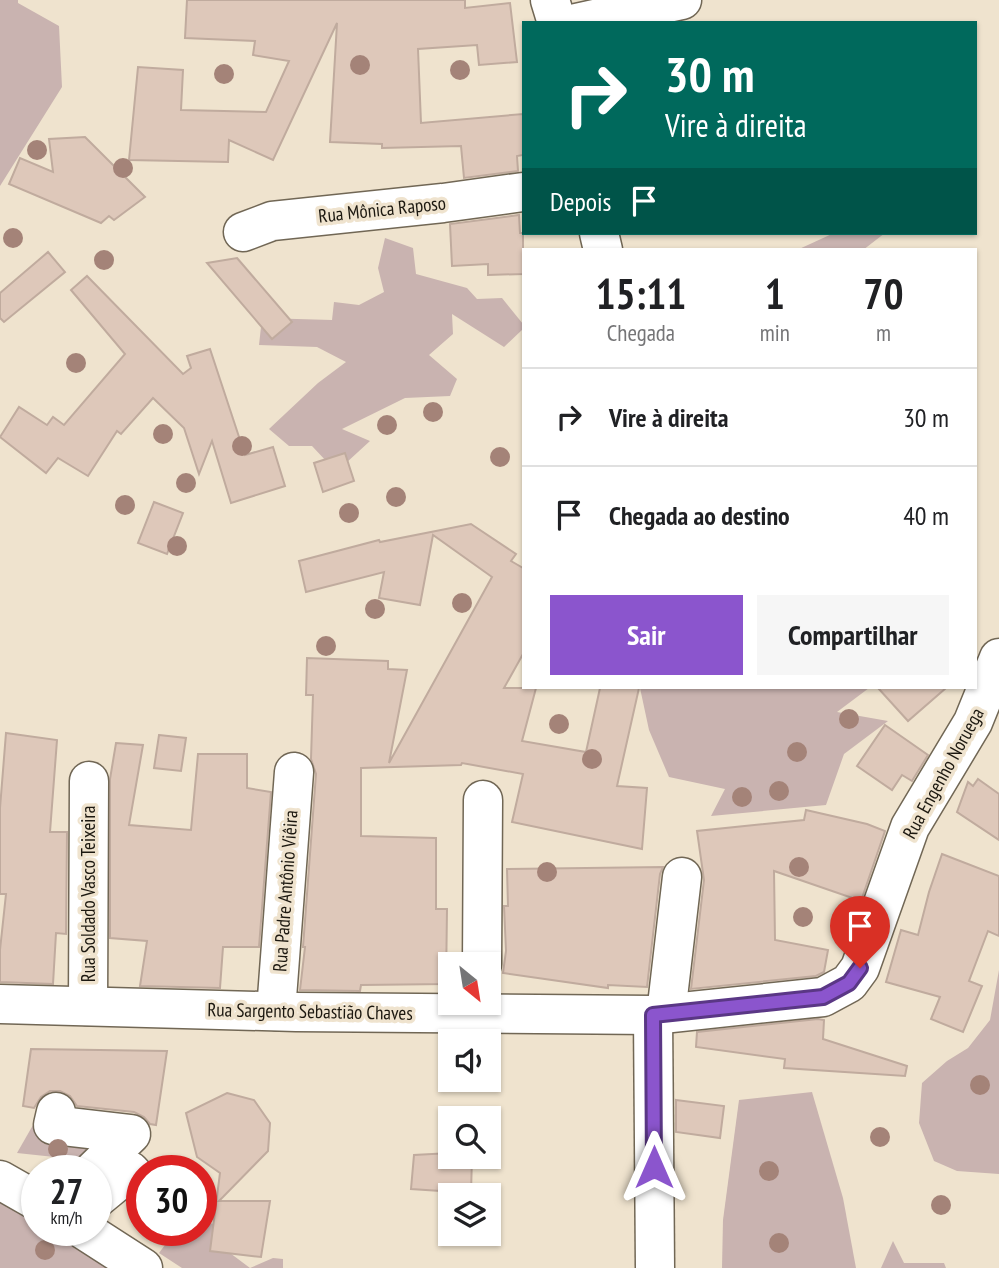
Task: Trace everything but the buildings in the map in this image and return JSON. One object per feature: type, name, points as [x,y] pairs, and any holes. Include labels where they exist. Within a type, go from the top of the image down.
[{"type":"street","points":[[550,0],[556,21]]},
{"type":"street","points":[[585,21],[682,0]]},
{"type":"street","name":"Rua Mônica Raposo","points":[[243,232],[272,221],[443,204],[522,192]]},
{"type":"street","name":"Rua Engenho Noruega","points":[[860,968],[910,827],[973,722],[999,658]]},
{"type":"street","name":"Rua Padre Antônio Viêira","points":[[276,1010],[294,772]]},
{"type":"street","name":"Rua Soldado Vasco Teixeira","points":[[88,1006],[89,781]]},
{"type":"street","points":[[482,952],[483,800]]},
{"type":"street","points":[[655,1268],[660,1014],[681,877]]},
{"type":"street","name":"Rua Sargento Sebastião Chaves","points":[[501,1009],[660,1014],[823,997],[849,983],[860,968]]},
{"type":"street","name":"Rua Sargento Sebastião Chaves","points":[[0,1004],[276,1010],[438,1008]]},
{"type":"street","points":[[56,1112],[54,1125],[131,1134],[109,1155]]},
{"type":"street","points":[[112,1186],[126,1174]]},
{"type":"street","points":[[0,1180],[21,1192]]},
{"type":"street","points":[[107,1246],[135,1266]]},
{"type":"shaded area","points":[[0,0],[18,0],[18,3],[59,26],[62,87],[0,186]]},
{"type":"shaded area","points":[[830,235],[882,235],[866,248],[801,248]]},
{"type":"shaded area","points":[[385,238],[413,248],[416,274],[467,288],[477,299],[502,298],[522,323],[522,330],[504,347],[452,314],[453,334],[429,355],[457,379],[450,396],[405,398],[342,429],[370,441],[346,463],[328,463],[312,446],[289,446],[269,429],[318,383],[346,362],[317,347],[259,345],[262,318],[332,320],[334,302],[359,305],[384,292],[378,268]]},
{"type":"shaded area","points":[[640,689],[868,689],[837,712],[888,721],[844,754],[826,805],[711,816],[725,789],[669,777],[649,730]]},
{"type":"shaded area","points":[[999,970],[999,1174],[957,1171],[934,1161],[919,1123],[922,1083],[947,1061],[968,1048],[990,1020]]},
{"type":"shaded area","points":[[812,1092],[843,1198],[856,1268],[722,1268],[723,1220],[739,1100]]},
{"type":"shaded area","points":[[33,1125],[116,1140],[99,1155],[17,1153]]},
{"type":"shaded area","points":[[0,1187],[13,1196],[11,1209],[21,1214],[21,1246],[82,1246],[112,1268],[0,1268]]},
{"type":"shaded area","points":[[893,1241],[904,1263],[944,1263],[946,1268],[881,1268]]},
{"type":"shaded area","points":[[164,1246],[212,1246],[211,1251],[230,1253],[250,1268],[182,1268],[159,1253]]},
{"type":"shaded area","points":[[273,1258],[283,1259],[283,1268],[250,1268]]},
{"type":"route","points":[[654,1167],[653,1015],[823,997],[837,992],[849,983],[860,968]]}]
